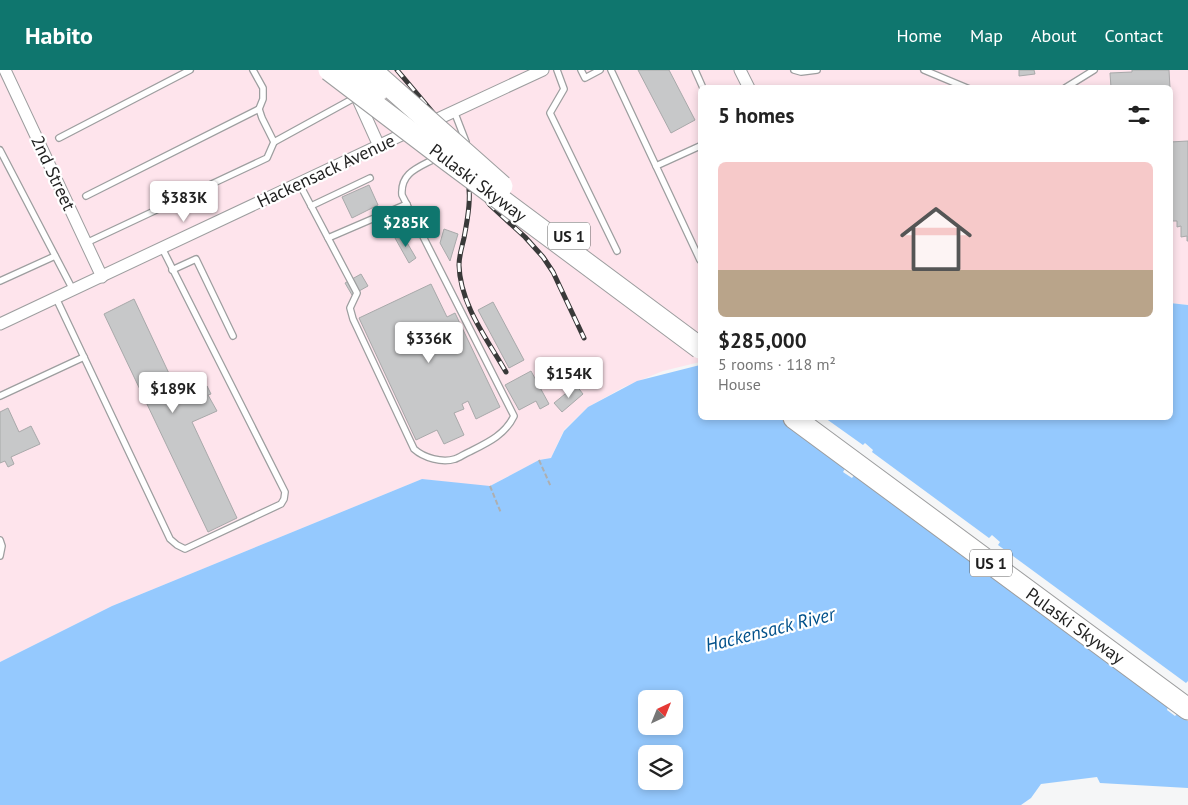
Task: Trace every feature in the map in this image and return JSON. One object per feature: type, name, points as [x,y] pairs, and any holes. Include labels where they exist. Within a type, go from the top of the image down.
[{"type":"highway","name":"Pulaski Skyway","points":[[329,70],[698,347]]},
{"type":"highway","points":[[345,70],[406,126],[446,159]]},
{"type":"highway","points":[[354,70],[393,101],[444,134]]},
{"type":"highway","name":"Pulaski Skyway","points":[[371,70],[502,185],[698,332]]},
{"type":"highway","name":"Pulaski Skyway","points":[[797,420],[1188,709]]},
{"type":"highway","name":"Pulaski Skyway","points":[[817,420],[1188,694]]},
{"type":"street","name":"2nd Street","points":[[4,70],[102,277]]},
{"type":"street","points":[[345,70],[379,146]]},
{"type":"street","name":"Hackensack Avenue","points":[[0,324],[543,70]]},
{"type":"street","points":[[740,70],[748,85]]},
{"type":"lane","points":[[59,138],[190,70]]},
{"type":"lane","points":[[253,70],[263,88],[263,98],[259,109],[274,142]]},
{"type":"lane","points":[[557,70],[564,89],[550,114],[617,251]]},
{"type":"lane","points":[[581,70],[585,78],[600,70]]},
{"type":"lane","points":[[611,70],[698,256]]},
{"type":"lane","points":[[695,70],[702,85]]},
{"type":"lane","points":[[794,70],[801,72],[818,70]]},
{"type":"lane","points":[[924,70],[960,85]]},
{"type":"lane","points":[[1070,85],[1094,70]]},
{"type":"lane","points":[[86,243],[266,158],[274,142],[356,96]]},
{"type":"lane","points":[[86,196],[259,109]]},
{"type":"lane","points":[[299,183],[356,293],[350,308],[353,319],[414,449],[419,454],[430,458],[454,459],[490,442],[510,425],[514,416],[402,195],[401,186],[409,174],[466,142],[454,111]]},
{"type":"lane","points":[[656,166],[698,147]]},
{"type":"lane","points":[[0,150],[72,290]]},
{"type":"lane","points":[[311,206],[370,178]]},
{"type":"lane","points":[[328,238],[407,204]]},
{"type":"lane","points":[[56,298],[170,539],[185,549],[281,504],[285,492],[162,248]]},
{"type":"lane","points":[[0,281],[55,256]]},
{"type":"lane","points":[[172,270],[196,259],[233,336]]},
{"type":"lane","points":[[0,396],[84,357]]},
{"type":"lane","points":[[0,540],[2,546],[0,556]]},
{"type":"path","points":[[539,460],[551,487]]},
{"type":"path","points":[[490,486],[501,512]]},
{"type":"shaded area","points":[[0,70],[1188,70],[1188,305],[1173,303],[1173,85],[698,85],[698,362],[663,371],[624,387],[588,407],[564,430],[551,458],[539,460],[488,487],[422,479],[112,606],[0,662]]},
{"type":"water","name":"Hackensack River","points":[[1173,303],[1188,305],[1188,788],[1100,783],[1097,777],[1041,784],[1031,798],[1021,805],[0,805],[0,662],[112,606],[422,479],[490,486],[539,460],[551,458],[564,431],[588,407],[637,381],[698,366],[698,420],[1173,420]]},
{"type":"pier","points":[[783,420],[828,420],[863,445],[865,443],[873,450],[872,452],[989,538],[992,535],[1000,542],[998,545],[1186,683],[1188,681],[1188,721],[1177,714],[1175,716],[1167,710],[1168,707],[981,568],[979,570],[970,564],[972,562],[855,474],[852,478],[843,472],[846,467]]},
{"type":"building","points":[[638,70],[669,70],[695,120],[671,133]]},
{"type":"building","points":[[1019,70],[1034,70],[1035,74],[1019,76]]},
{"type":"building","points":[[1132,70],[1169,70],[1170,85],[1111,85],[1110,73],[1132,72]]},
{"type":"building","points":[[1188,141],[1188,241],[1187,236],[1181,237],[1181,226],[1177,227],[1177,221],[1173,221],[1173,142]]},
{"type":"building","points":[[369,185],[378,205],[352,218],[342,197]]},
{"type":"building","points":[[444,229],[458,234],[450,261],[440,243]]},
{"type":"building","points":[[402,234],[416,258],[409,263],[395,238]]},
{"type":"building","points":[[361,274],[368,286],[352,295],[345,283]]},
{"type":"building","points":[[431,284],[447,317],[455,313],[500,407],[476,419],[468,401],[462,404],[464,409],[454,413],[464,435],[444,444],[437,430],[416,440],[359,318]]},
{"type":"building","points":[[134,299],[181,399],[207,386],[211,394],[208,395],[217,411],[192,422],[237,518],[208,532],[104,314]]},
{"type":"building","points":[[493,302],[524,360],[509,368],[478,310]]},
{"type":"building","points":[[531,371],[549,404],[540,409],[536,401],[519,410],[505,385]]},
{"type":"building","points":[[576,385],[583,394],[562,412],[554,403]]},
{"type":"building","points":[[8,408],[19,432],[31,426],[40,444],[11,457],[14,464],[8,467],[5,461],[0,463],[0,412]]},
{"type":"railway","points":[[397,70],[440,121],[478,188],[490,205],[525,237],[543,257],[553,272],[584,338]]},
{"type":"railway","points":[[467,174],[469,206],[459,265],[461,279],[469,307],[506,372]]}]
